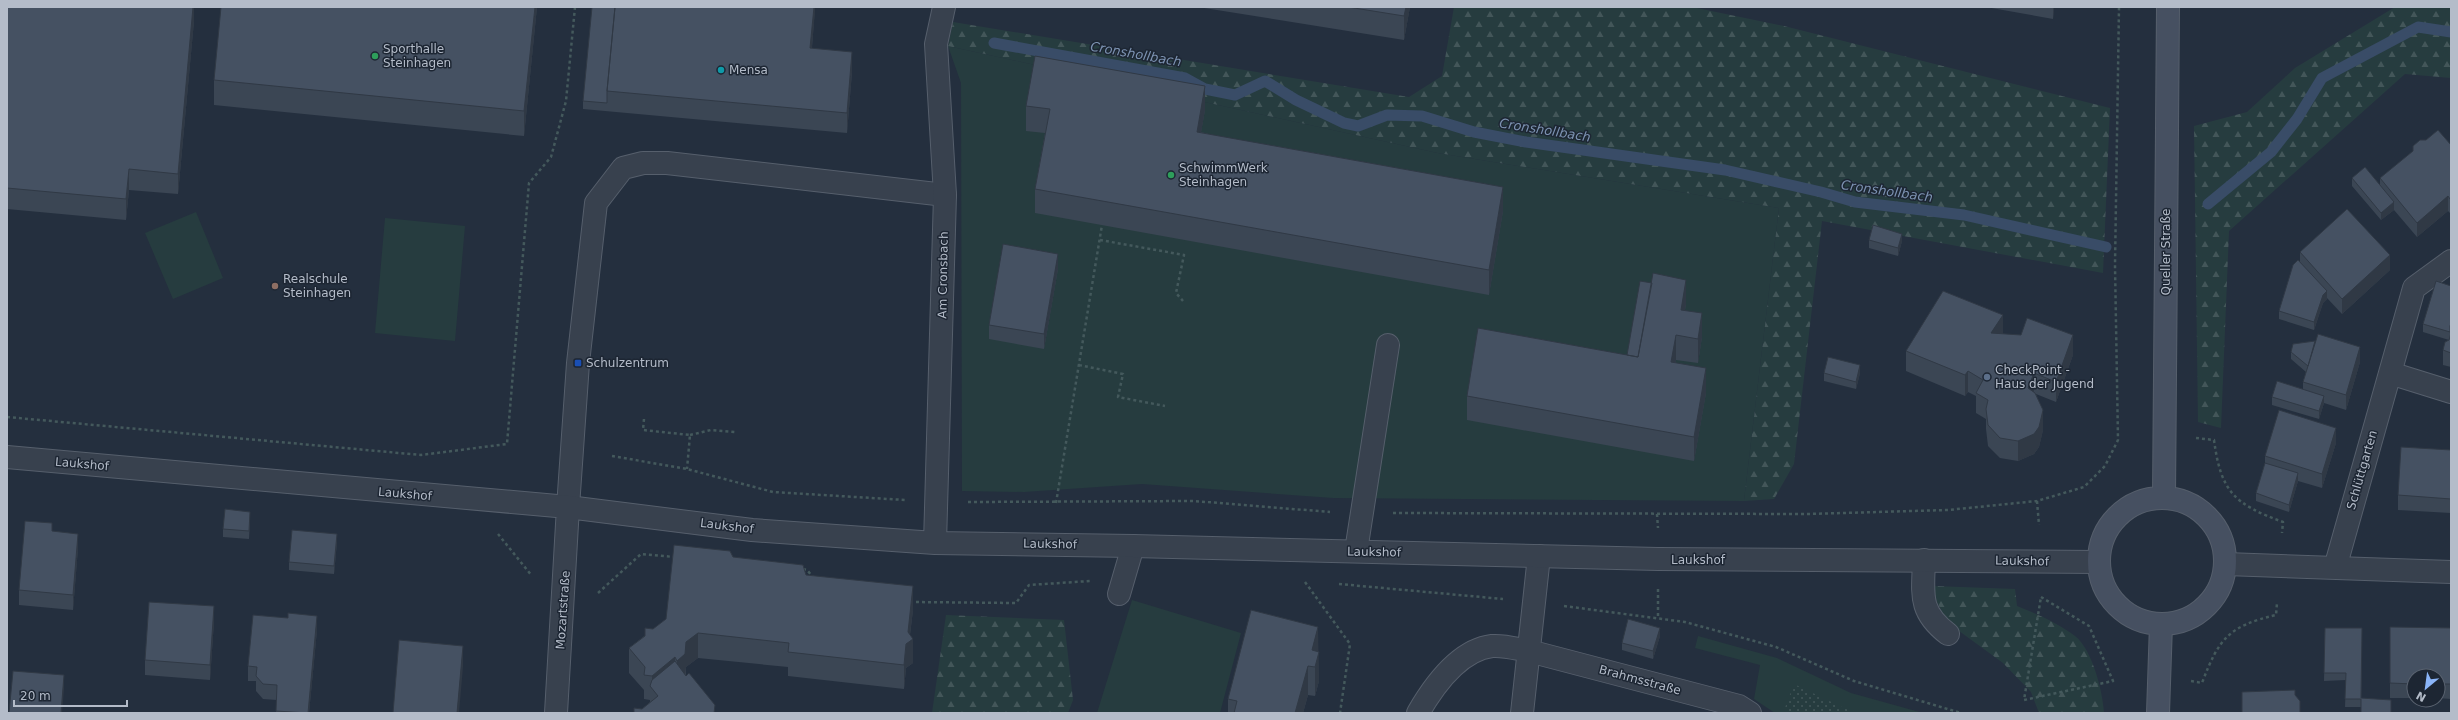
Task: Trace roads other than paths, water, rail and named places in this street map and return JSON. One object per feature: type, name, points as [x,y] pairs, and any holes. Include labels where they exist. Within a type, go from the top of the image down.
[{"type":"main road","name":"Queller Straße","points":[[2164,497],[2168,7]]},
{"type":"main road","points":[[2164,497],[2181,500],[2196,507],[2209,518],[2218,531],[2224,547],[2226,564],[2223,580],[2216,594],[2206,607],[2192,617],[2177,623],[2161,624],[2145,622],[2130,616],[2117,606],[2107,593],[2100,578],[2098,562],[2100,545],[2107,528],[2117,515],[2136,503],[2147,499],[2164,497]]},
{"type":"main road","points":[[2158,713],[2161,624]]},
{"type":"street","name":"Am Cronsbach","points":[[935,543],[945,195],[936,44],[944,7]]},
{"type":"street","name":"Mozartstraße","points":[[556,713],[578,363],[596,203],[623,168],[643,163],[667,163],[945,195]]},
{"type":"street","name":"Schlüttgarten","points":[[2335,568],[2414,288],[2451,261]]},
{"type":"street","points":[[1356,551],[1388,345]]},
{"type":"street","points":[[2390,373],[2451,392]]},
{"type":"street","name":"Laukshof","points":[[7,457],[568,508],[752,530],[935,543],[1356,551],[1665,560],[2098,562]]},
{"type":"street","points":[[1121,586],[1133,546]]},
{"type":"street","points":[[1522,713],[1539,556]]},
{"type":"street","points":[[1924,560],[1923,595],[1925,610],[1934,623],[1948,634]]},
{"type":"street","points":[[2226,564],[2451,572]]},
{"type":"street","name":"Brahmsstraße","points":[[1418,713],[1444,677],[1474,652],[1492,646],[1510,647],[1738,706],[1750,713]]},
{"type":"waterway","name":"Cronshollbach","points":[[2208,204],[2271,152],[2297,119],[2322,78],[2418,27],[2451,32]]},
{"type":"waterway","name":"Cronshollbach","points":[[994,43],[1185,78],[1205,89],[1235,95],[1265,81],[1296,100],[1344,123],[1358,126],[1387,115],[1422,116],[1474,132],[1526,142],[1725,170],[1821,192],[1855,202],[1964,215],[2106,247]]},
{"type":"place","name":"Sporthalle Steinhagen","points":[[375,56]]},
{"type":"place","name":"Mensa","points":[[721,70]]},
{"type":"place","name":"SchwimmWerk Steinhagen","points":[[1171,175]]},
{"type":"place","name":"Realschule Steinhagen","points":[[275,286]]},
{"type":"place","name":"Schulzentrum","points":[[578,363]]},
{"type":"place","name":"CheckPoint - Haus der Jugend","points":[[1987,377]]}]
